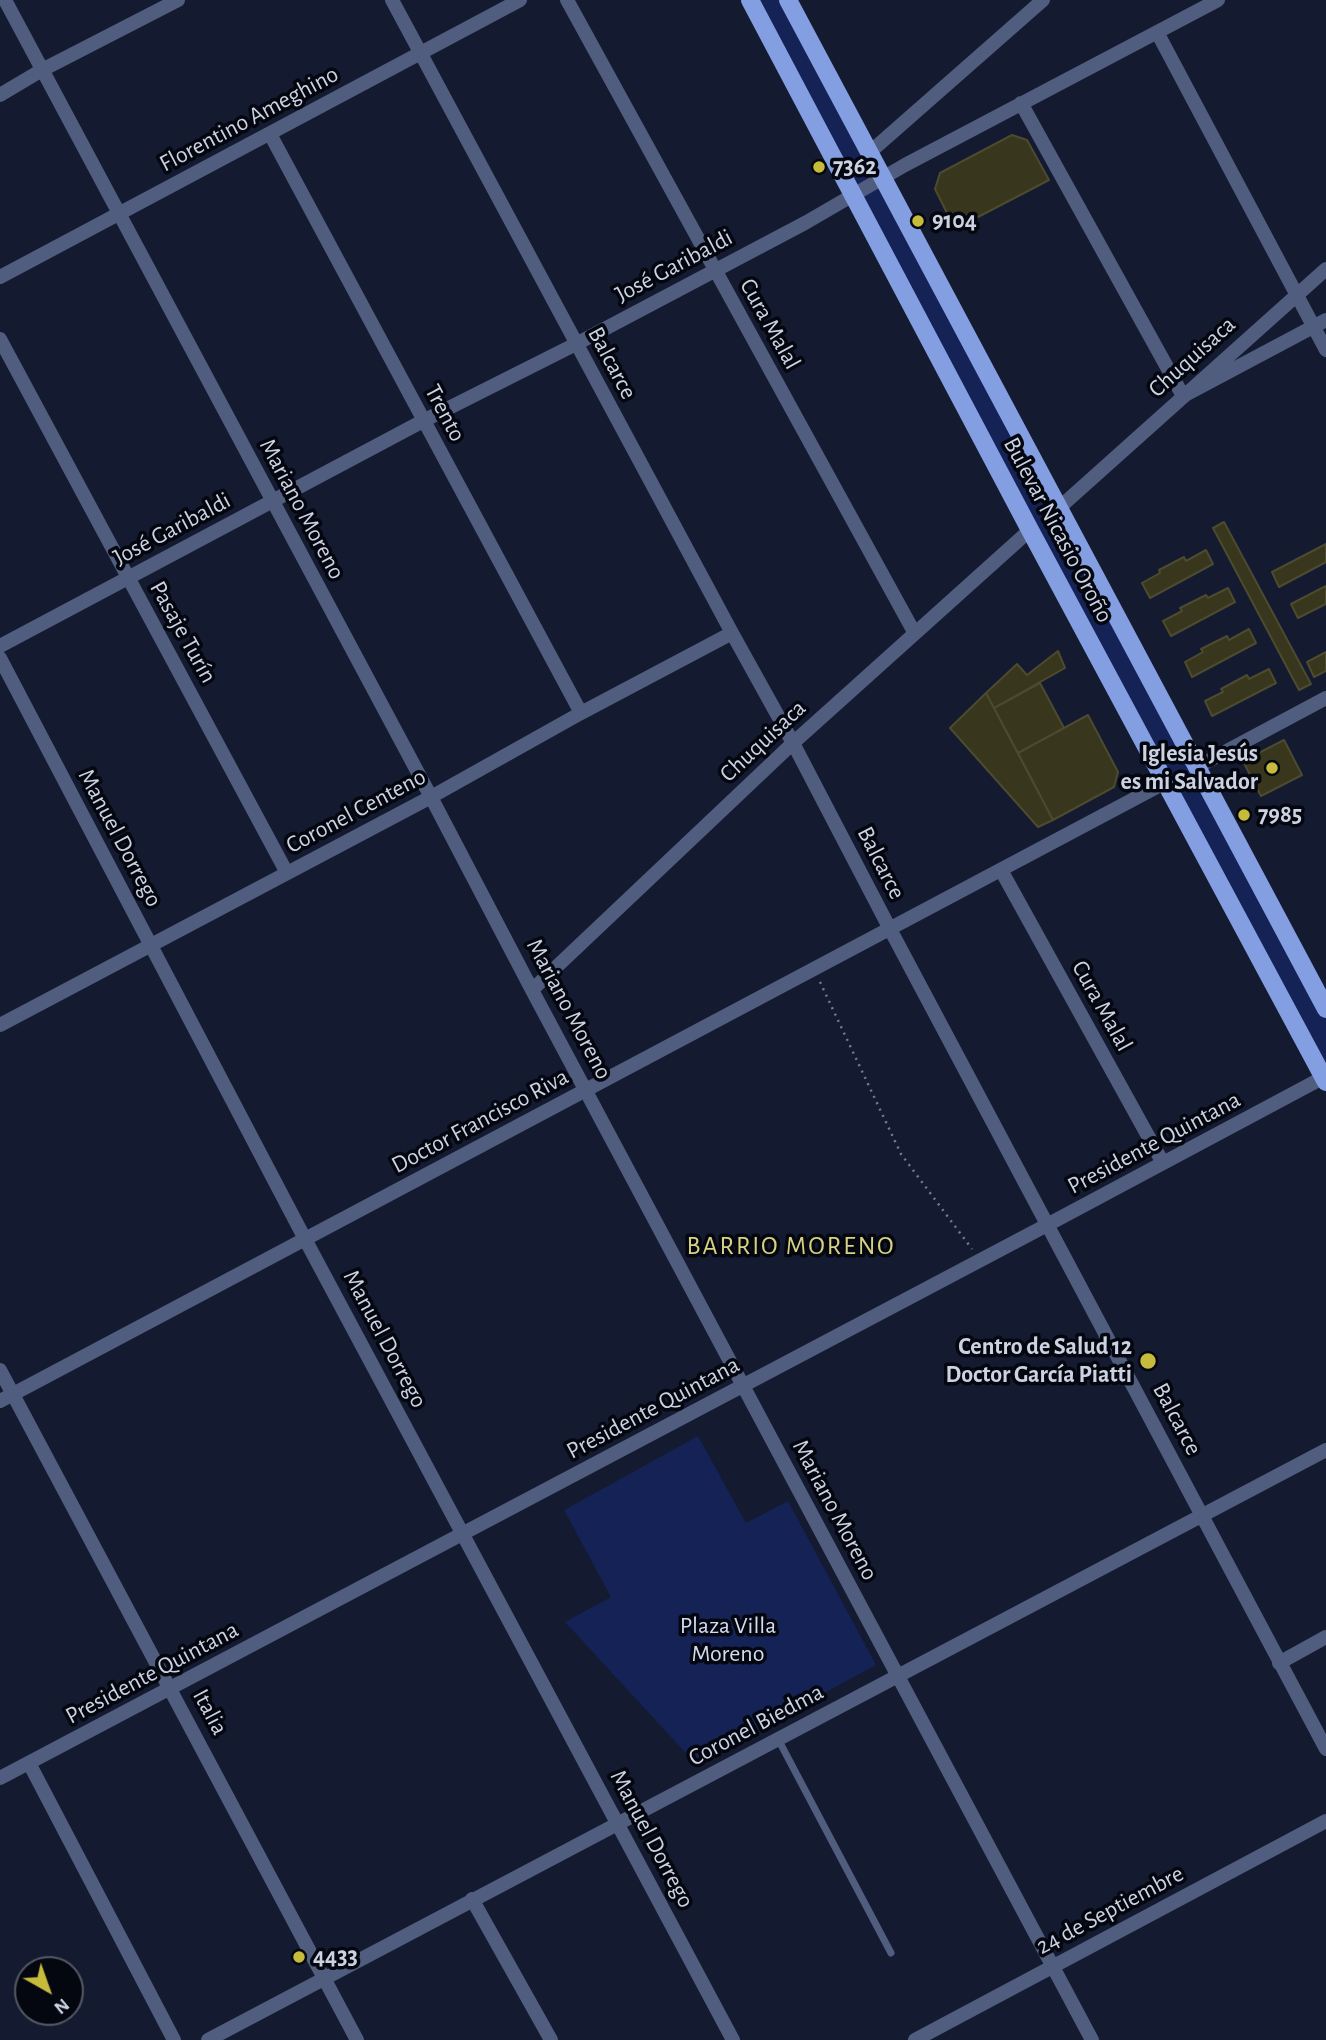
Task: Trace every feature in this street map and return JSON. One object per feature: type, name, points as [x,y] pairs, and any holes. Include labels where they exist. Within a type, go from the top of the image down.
[{"type":"main road","name":"Bulevar Nicasio Oroño","points":[[750,0],[1030,530],[1325,1079]]},
{"type":"main road","name":"Bulevar Nicasio Oroño","points":[[788,0],[1326,1009]]},
{"type":"street","name":"Mariano Moreno","points":[[5,0],[1092,2040]]},
{"type":"street","points":[[0,95],[42,70],[178,0]]},
{"type":"street","name":"Balcarce","points":[[392,0],[793,743],[1326,1749]]},
{"type":"street","name":"Florentino Ameghino","points":[[0,277],[520,0]]},
{"type":"street","name":"Cura Malal","points":[[566,0],[914,632]]},
{"type":"street","points":[[869,153],[1026,5],[1043,0]]},
{"type":"street","name":"José Garibaldi","points":[[0,646],[423,421],[805,223],[1021,103],[1218,0]]},
{"type":"street","points":[[1157,32],[1297,295],[1320,323],[1326,350]]},
{"type":"street","points":[[1021,103],[1182,396],[1320,323]]},
{"type":"street","name":"Trento","points":[[270,134],[580,713]]},
{"type":"street","name":"Chuquisaca","points":[[1059,508],[1326,269]]},
{"type":"street","name":"Pasaje Turín","points":[[0,339],[287,873]]},
{"type":"street","name":"Chuquisaca","points":[[532,990],[793,743],[1030,530]]},
{"type":"street","name":"Coronel Centeno","points":[[0,1025],[732,633]]},
{"type":"street","name":"Manuel Dorrego","points":[[0,658],[305,1238],[733,2040]]},
{"type":"street","points":[[1197,767],[1326,698]]},
{"type":"street","name":"Doctor Francisco Riva","points":[[6,1397],[1166,782]]},
{"type":"street","name":"Cura Malal","points":[[1001,870],[1163,1163]]},
{"type":"street","name":"Presidente Quintana","points":[[0,1778],[1325,1079]]},
{"type":"street","name":"Italia","points":[[0,1370],[6,1397],[171,1689],[357,2040]]},
{"type":"street","name":"Coronel Biedma","points":[[208,2040],[1326,1450]]},
{"type":"street","points":[[1279,1663],[1326,1637]]},
{"type":"street","points":[[29,1763],[174,2040]]},
{"type":"street","name":"24 de Septiembre","points":[[915,2040],[1326,1821]]},
{"type":"street","points":[[472,1899],[551,2040]]},
{"type":"lane","points":[[778,1739],[891,1953]]},
{"type":"path","points":[[814,970],[901,1154],[981,1261]]},
{"type":"green space","points":[[750,0],[788,0],[1326,1009],[1326,1082]]},
{"type":"green space","name":"Plaza Villa Moreno","points":[[698,1436],[746,1523],[788,1501],[876,1665],[695,1763],[565,1622],[611,1597],[564,1510]]},
{"type":"building","points":[[1012,135],[1027,140],[1049,180],[955,229],[935,189],[940,173]]},
{"type":"building","points":[[1224,522],[1311,684],[1299,690],[1213,528]]},
{"type":"building","points":[[1326,544],[1326,562],[1279,587],[1272,572]]},
{"type":"building","points":[[1206,550],[1213,564],[1150,598],[1142,583],[1160,573],[1159,570],[1184,557],[1186,561]]},
{"type":"building","points":[[1326,586],[1326,604],[1298,618],[1291,604]]},
{"type":"building","points":[[1228,588],[1235,602],[1171,636],[1163,621],[1182,611],[1180,608]]},
{"type":"building","points":[[1249,629],[1256,643],[1192,677],[1185,662],[1203,652],[1201,649],[1227,636],[1229,640]]},
{"type":"building","points":[[1058,651],[1065,668],[994,708],[986,693],[1017,664],[1027,675]]},
{"type":"building","points":[[1326,652],[1326,671],[1314,677],[1307,662]]},
{"type":"building","points":[[1269,669],[1276,683],[1212,716],[1205,701],[1247,675],[1249,679]]},
{"type":"building","points":[[1040,683],[1064,728],[1018,753],[994,708]]},
{"type":"building","points":[[986,693],[1053,820],[1038,827],[950,728]]},
{"type":"building","points":[[1088,715],[1118,772],[1114,787],[1053,820],[1018,753]]},
{"type":"building","name":"Iglesia Jesús es mi Salvador","points":[[1284,740],[1302,775],[1261,796],[1243,761]]},
{"type":"place","name":"7362","points":[[819,167]]},
{"type":"place","name":"9104","points":[[918,221]]},
{"type":"place","name":"Iglesia Jesús es mi Salvador","points":[[1272,768]]},
{"type":"place","name":"7985","points":[[1244,815]]},
{"type":"place","name":"Centro de Salud 12 Doctor García Piatti","points":[[1148,1361]]},
{"type":"place","name":"4433","points":[[299,1957]]},
{"type":"district","name":"BARRIO MORENO","points":[[791,1246]]}]
